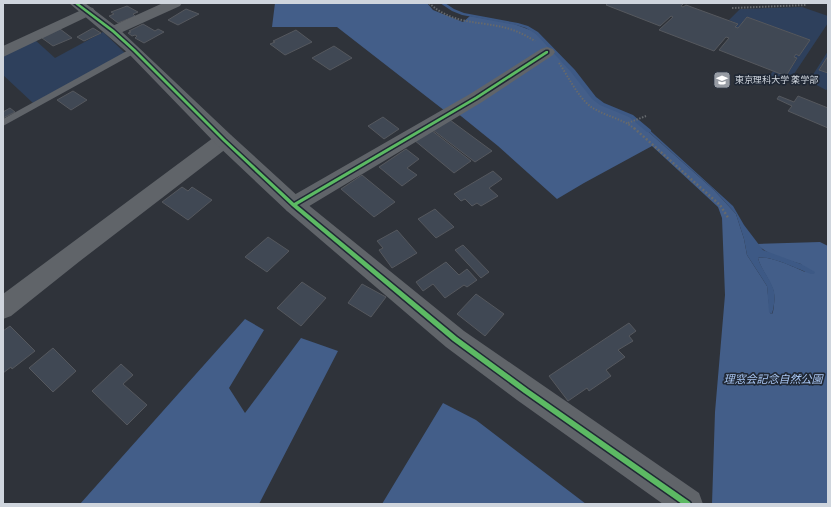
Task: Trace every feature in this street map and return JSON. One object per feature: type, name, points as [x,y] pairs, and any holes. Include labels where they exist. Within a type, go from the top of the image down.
[{"type":"street","points":[[113,31],[175,3]]},
{"type":"street","points":[[3,52],[82,7],[113,31],[134,50],[224,140],[294,205],[455,339],[575,426],[688,504]]},
{"type":"street","points":[[294,205],[456,109],[547,52]]},
{"type":"street","points":[[3,308],[72,254],[224,140]]},
{"type":"lane","points":[[3,123],[134,50]]},
{"type":"path","points":[[732,8],[806,5]]},
{"type":"path","points":[[645,116],[628,123],[647,138],[720,205],[728,219]]},
{"type":"shaded area","points":[[802,7],[828,16],[828,23],[790,80],[775,81],[768,78],[773,71],[786,76],[797,59],[794,57],[796,54],[799,55],[810,40],[747,17],[738,28],[735,27],[738,24],[729,20],[740,9]]},
{"type":"shaded area","points":[[103,32],[125,53],[33,103],[3,75],[3,54],[34,39],[55,58]]},
{"type":"shaded area","points":[[828,51],[828,56],[819,69],[828,73],[828,89],[826,90],[809,81]]},
{"type":"shaded area","points":[[644,125],[733,206],[744,225],[763,250],[801,264],[815,272],[814,274],[811,274],[777,261],[758,258],[774,291],[772,314],[769,312],[767,286],[747,255],[744,239],[736,214],[714,190],[642,126]]},
{"type":"green space","name":"理窓会記念自然公園","points":[[275,3],[427,3],[433,10],[463,22],[470,16],[514,24],[533,31],[545,41],[593,98],[601,104],[626,114],[642,126],[714,190],[736,214],[744,239],[747,255],[767,286],[770,313],[772,314],[774,293],[758,258],[775,260],[805,272],[801,264],[772,254],[757,244],[820,242],[828,246],[828,504],[712,504],[715,412],[725,295],[722,218],[718,207],[652,146],[557,199],[498,146],[451,108],[445,111],[337,27],[272,27]]},
{"type":"green space","points":[[245,319],[264,330],[229,388],[245,413],[301,338],[338,351],[259,504],[80,504]]},
{"type":"green space","points":[[443,403],[476,420],[586,504],[382,504]]},
{"type":"building","points":[[608,3],[684,3],[681,6],[683,7],[686,5],[738,24],[735,27],[738,28],[747,17],[810,40],[799,56],[796,54],[794,57],[797,58],[786,76],[719,50],[729,38],[726,37],[714,51],[659,30],[673,17],[671,16],[660,26],[606,5]]},
{"type":"building","points":[[127,6],[138,12],[133,14],[135,16],[118,23],[109,16],[114,14],[111,12]]},
{"type":"building","points":[[186,9],[199,14],[178,25],[168,20]]},
{"type":"building","points":[[143,24],[155,31],[158,29],[164,32],[144,43],[135,38],[137,36],[132,36],[128,33],[131,32],[129,31]]},
{"type":"building","points":[[93,28],[101,33],[84,41],[77,37]]},
{"type":"building","points":[[60,29],[72,38],[53,46],[42,38]]},
{"type":"building","points":[[296,30],[312,42],[285,55],[270,44],[275,42],[273,41]]},
{"type":"building","points":[[334,46],[352,58],[330,70],[312,58]]},
{"type":"building","points":[[828,56],[828,73],[819,70]]},
{"type":"building","points":[[73,91],[87,100],[71,110],[57,100]]},
{"type":"building","points":[[779,96],[794,102],[798,96],[828,108],[828,128],[788,111],[792,106],[777,99]]},
{"type":"building","points":[[10,108],[15,112],[3,118],[3,112]]},
{"type":"building","points":[[383,117],[399,129],[384,139],[368,126]]},
{"type":"building","points":[[450,120],[492,151],[475,162],[433,130]]},
{"type":"building","points":[[431,130],[471,161],[454,173],[414,140]]},
{"type":"building","points":[[406,149],[419,159],[407,168],[417,175],[402,186],[379,167]]},
{"type":"building","points":[[493,171],[502,179],[489,188],[498,196],[481,206],[477,203],[472,206],[465,199],[461,201],[454,194]]},
{"type":"building","points":[[362,175],[395,202],[374,217],[341,189]]},
{"type":"building","points":[[182,187],[188,191],[192,187],[212,200],[188,220],[162,202]]},
{"type":"building","points":[[435,209],[454,227],[436,238],[418,219]]},
{"type":"building","points":[[397,230],[417,253],[392,268],[379,250],[383,248],[377,241]]},
{"type":"building","points":[[268,237],[289,251],[267,272],[245,257]]},
{"type":"building","points":[[463,245],[489,272],[481,278],[455,250]]},
{"type":"building","points":[[446,262],[459,275],[467,269],[477,280],[467,287],[464,285],[445,298],[433,284],[423,291],[416,282]]},
{"type":"building","points":[[302,282],[326,298],[301,326],[277,308]]},
{"type":"building","points":[[362,284],[386,297],[371,317],[348,303]]},
{"type":"building","points":[[476,294],[504,314],[485,336],[457,314]]},
{"type":"building","points":[[629,323],[636,331],[629,336],[633,341],[618,350],[625,357],[606,370],[611,376],[589,391],[587,388],[568,401],[549,376]]},
{"type":"building","points":[[10,326],[35,351],[12,369],[11,367],[3,373],[3,331]]},
{"type":"building","points":[[53,348],[76,371],[53,392],[29,368]]},
{"type":"building","points":[[121,364],[133,375],[123,384],[147,405],[127,425],[92,391]]},
{"type":"waterway","points":[[442,3],[463,14],[517,24],[527,27],[537,33],[573,71],[594,98],[602,104],[631,116],[649,131]]},
{"type":"cycle path","points":[[76,3],[113,31],[134,50],[224,140],[294,205],[455,339],[526,391],[688,504]]},
{"type":"cycle path","points":[[294,205],[476,98],[547,52]]},
{"type":"place","name":"東京理科大学 薬学部","points":[[722,80]]}]
